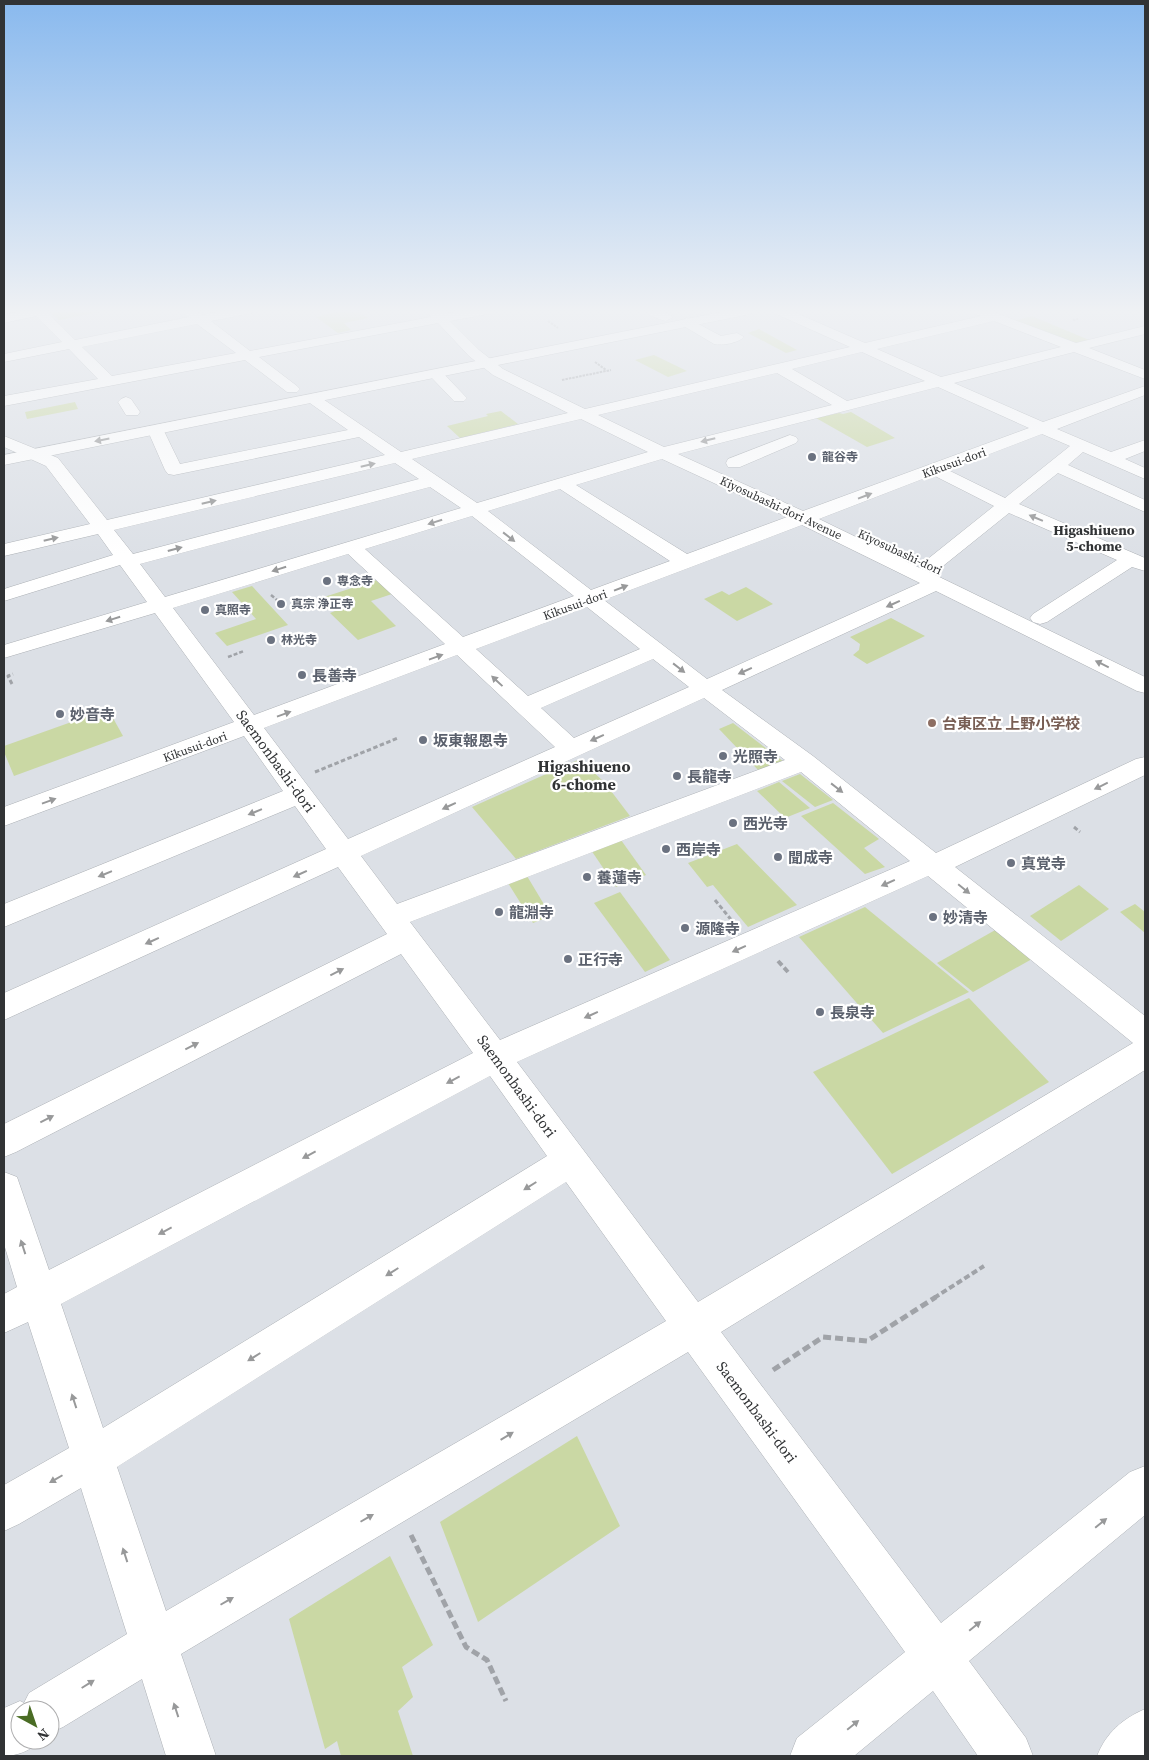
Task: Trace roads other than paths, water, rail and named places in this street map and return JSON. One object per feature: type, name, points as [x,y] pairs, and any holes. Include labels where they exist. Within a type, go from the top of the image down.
[{"type":"street","points":[[4,401],[53,392]]},
{"type":"street","points":[[11,449],[306,392]]},
{"type":"street","points":[[11,449],[155,429],[308,392]]},
{"type":"street","points":[[453,392],[459,398]]},
{"type":"street","name":"Kiyosubashi-dori Avenue","points":[[545,392],[592,412],[934,574],[1145,686]]},
{"type":"street","points":[[4,550],[674,392]]},
{"type":"street","points":[[830,392],[856,405]]},
{"type":"street","points":[[4,652],[671,450],[903,392]]},
{"type":"street","points":[[963,392],[1145,474]]},
{"type":"street","name":"Kikusui-dori","points":[[4,818],[590,600],[1140,392]]},
{"type":"street","points":[[302,393],[475,510],[706,689],[804,762],[1145,1034]]},
{"type":"street","points":[[155,429],[174,470],[361,432]]},
{"type":"street","points":[[734,463],[790,440]]},
{"type":"street","points":[[1111,458],[1145,445]]},
{"type":"street","points":[[4,1007],[706,689],[934,574],[1008,506],[1082,446]]},
{"type":"street","name":"Saemonbashi-dori","points":[[11,449],[52,462],[127,559],[250,726],[307,783],[344,854],[496,1057],[937,1656],[1008,1756]]},
{"type":"street","points":[[1057,466],[1145,507]]},
{"type":"street","points":[[936,470],[1008,506],[1138,562]]},
{"type":"street","points":[[4,595],[127,559],[433,481]]},
{"type":"street","points":[[562,483],[687,563]]},
{"type":"street","points":[[352,547],[572,750]]},
{"type":"street","points":[[1040,618],[1138,562]]},
{"type":"street","name":"Kiyosubashi-dori","points":[[934,574],[1040,618],[1145,670]]},
{"type":"street","points":[[525,706],[656,650]]},
{"type":"street","points":[[4,1141],[399,927],[804,762]]},
{"type":"street","points":[[22,1305],[496,1057],[934,864],[1145,765]]},
{"type":"street","points":[[4,916],[307,783]]},
{"type":"street","points":[[60,1701],[154,1644],[693,1327],[1145,1053]]},
{"type":"street","points":[[4,1509],[93,1458],[571,1160]]},
{"type":"street","points":[[4,1189],[22,1305],[93,1458],[191,1756]]},
{"type":"street","points":[[815,1756],[1145,1487]]},
{"type":"street","points":[[1122,1756],[1145,1734]]},
{"type":"place","name":"龍谷寺","points":[[812,457]]},
{"type":"place","name":"専念寺","points":[[327,581]]},
{"type":"place","name":"真宗 浄正寺","points":[[281,604]]},
{"type":"place","name":"真照寺","points":[[205,610]]},
{"type":"place","name":"林光寺","points":[[271,640]]},
{"type":"place","name":"長善寺","points":[[302,675]]},
{"type":"place","name":"妙音寺","points":[[60,714]]},
{"type":"place","name":"台東区立 上野小学校","points":[[932,723]]},
{"type":"place","name":"坂東報恩寺","points":[[423,740]]},
{"type":"place","name":"光照寺","points":[[723,756]]},
{"type":"place","name":"長龍寺","points":[[677,776]]},
{"type":"place","name":"西光寺","points":[[733,823]]},
{"type":"place","name":"西岸寺","points":[[666,849]]},
{"type":"place","name":"聞成寺","points":[[778,857]]},
{"type":"place","name":"真覚寺","points":[[1011,863]]},
{"type":"place","name":"養蓮寺","points":[[587,877]]},
{"type":"place","name":"龍淵寺","points":[[499,912]]},
{"type":"place","name":"妙清寺","points":[[933,917]]},
{"type":"place","name":"源隆寺","points":[[685,928]]},
{"type":"place","name":"正行寺","points":[[568,959]]},
{"type":"place","name":"長泉寺","points":[[820,1012]]},
{"type":"district","name":"Higashiueno 5-chome","points":[[1094,538]]},
{"type":"district","name":"Higashiueno 6-chome","points":[[584,775]]}]
